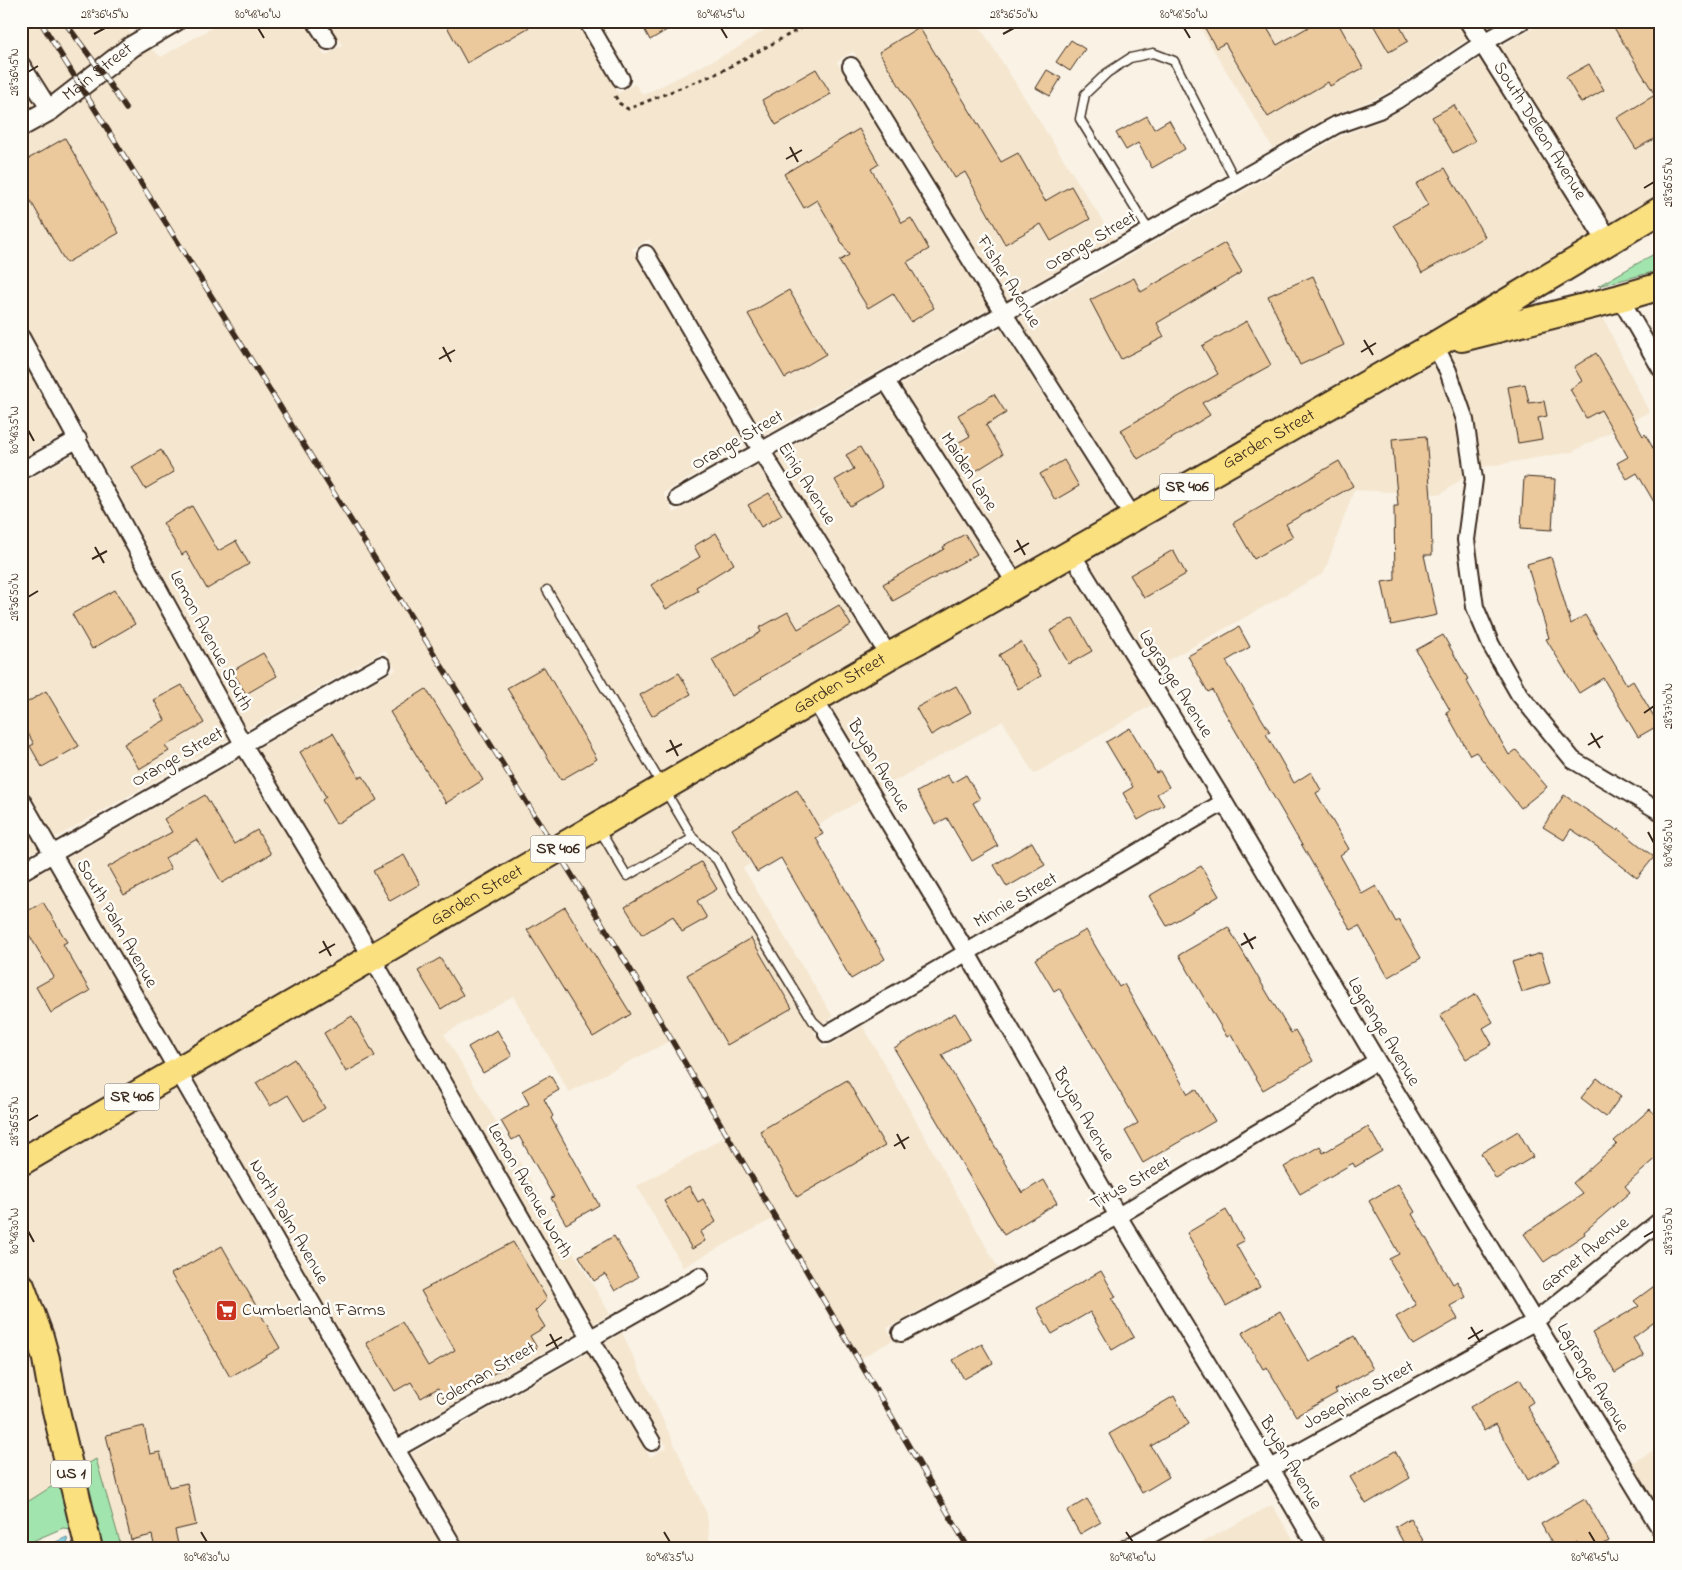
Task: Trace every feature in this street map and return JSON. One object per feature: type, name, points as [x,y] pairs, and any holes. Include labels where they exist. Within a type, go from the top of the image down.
[{"type":"main road","name":"Garden Street","points":[[21,1162],[889,656],[1072,554],[1435,345],[1661,210]]},
{"type":"main road","points":[[1435,345],[1661,286]]},
{"type":"main road","name":"US 1","points":[[21,1286],[40,1337],[89,1549]]},
{"type":"street","name":"Main Street","points":[[21,126],[50,110],[131,47],[175,21]]},
{"type":"street","points":[[315,21],[328,41]]},
{"type":"street","points":[[587,21],[622,79]]},
{"type":"street","name":"South Deleon Avenue","points":[[1470,21],[1608,241]]},
{"type":"street","name":"Orange Street","points":[[678,498],[1336,126],[1379,110],[1483,43],[1522,21]]},
{"type":"street","points":[[21,64],[50,110]]},
{"type":"street","name":"Fisher Avenue","points":[[851,66],[1133,518]]},
{"type":"street","name":"Einig Avenue","points":[[646,254],[761,450],[889,656]]},
{"type":"street","points":[[1620,298],[1661,369]]},
{"type":"street","name":"Lemon Avenue South","points":[[21,337],[243,744],[372,958]]},
{"type":"street","points":[[1435,345],[1448,370],[1465,420],[1474,479],[1466,540],[1475,607],[1491,645],[1518,694],[1573,760],[1661,812]]},
{"type":"street","name":"Maiden Lane","points":[[886,381],[1016,584]]},
{"type":"street","points":[[21,471],[78,439]]},
{"type":"street","name":"Lagrange Avenue","points":[[1072,554],[1224,802],[1377,1061],[1661,1530]]},
{"type":"street","name":"Orange Street","points":[[21,872],[382,665]]},
{"type":"street","name":"Bryan Avenue","points":[[815,700],[967,953],[1118,1216],[1318,1549]]},
{"type":"street","name":"South Palm Avenue","points":[[21,799],[178,1070]]},
{"type":"street","name":"Minnie Street","points":[[827,1034],[1224,802]]},
{"type":"street","name":"Lemon Avenue North","points":[[372,958],[590,1338],[652,1442]]},
{"type":"street","name":"Titus Street","points":[[901,1334],[1118,1216],[1377,1061]]},
{"type":"street","name":"North Palm Avenue","points":[[178,1070],[396,1450],[455,1549]]},
{"type":"street","name":"Garnet Avenue","points":[[1534,1322],[1661,1220]]},
{"type":"street","name":"Coleman Street","points":[[396,1450],[700,1276]]},
{"type":"street","name":"Josephine Street","points":[[1125,1549],[1534,1322]]},
{"type":"lane","points":[[1149,232],[1080,119],[1085,94],[1107,73],[1130,58],[1153,53],[1174,61],[1236,182]]},
{"type":"lane","points":[[547,590],[692,838],[717,860],[731,887],[813,1021],[827,1034]]},
{"type":"lane","points":[[598,826],[627,876],[692,838]]},
{"type":"path","points":[[628,109],[720,72],[814,21]]},
{"type":"shaded area","points":[[21,21],[117,21],[131,33],[52,94],[21,44]]},
{"type":"shaded area","points":[[224,21],[303,21],[325,56],[342,45],[327,21],[575,21],[618,93],[635,84],[643,95],[734,50],[778,21],[976,21],[1114,239],[1007,299],[853,51],[837,62],[989,309],[764,435],[649,239],[632,249],[746,445],[663,493],[674,513],[758,465],[874,651],[375,943],[257,749],[396,670],[385,650],[246,729],[21,316],[21,139],[64,115],[137,56],[150,48],[161,57]]},
{"type":"shaded area","points":[[1196,21],[1458,21],[1469,38],[1391,90],[1331,116],[1273,148]]},
{"type":"shaded area","points":[[1545,21],[1661,21],[1661,197],[1611,226],[1498,48]]},
{"type":"shaded area","points":[[1481,58],[1593,236],[1430,334],[1422,336],[1422,338],[1135,503],[1019,319],[1341,136],[1383,120],[1402,110]]},
{"type":"shaded area","points":[[21,83],[35,105],[21,113]]},
{"type":"shaded area","points":[[1602,315],[1649,412],[1572,452],[1482,467],[1475,420],[1450,353]]},
{"type":"shaded area","points":[[1001,329],[1118,513],[1019,570],[901,385]]},
{"type":"shaded area","points":[[21,358],[64,434],[21,458]]},
{"type":"shaded area","points":[[1431,360],[1455,422],[1463,478],[1441,494],[1354,490],[1324,573],[1154,668],[1087,558]]},
{"type":"shaded area","points":[[883,395],[1001,580],[892,641],[776,455]]},
{"type":"shaded area","points":[[75,454],[228,739],[55,838],[21,778],[21,484]]},
{"type":"shaded area","points":[[1069,568],[1153,704],[1034,774],[1003,721],[880,789],[830,705]]},
{"type":"shaded area","points":[[812,715],[863,799],[743,868],[833,1017],[813,1029],[824,1049],[863,1026],[998,1268],[887,1328],[893,1340],[861,1358],[776,1217],[683,1267],[637,1186],[727,1136],[670,1041],[569,1092],[513,996],[444,1034],[610,1314],[593,1324],[387,963]]},
{"type":"shaded area","points":[[240,759],[358,953],[180,1055],[67,858]]},
{"type":"shaded area","points":[[21,819],[38,849],[21,858]]},
{"type":"shaded area","points":[[49,868],[163,1065],[21,1149],[21,885]]},
{"type":"shaded area","points":[[369,973],[576,1333],[399,1435],[192,1075]]},
{"type":"shaded area","points":[[174,1085],[443,1549],[122,1549],[96,1459],[81,1468],[50,1336],[21,1256],[21,1175]]},
{"type":"shaded area","points":[[21,1315],[31,1340],[62,1480],[21,1506]]},
{"type":"shaded area","points":[[622,1333],[707,1514],[710,1549],[467,1549],[411,1454],[588,1353],[650,1457],[667,1447],[605,1343]]},
{"type":"shaded area","points":[[1661,1446],[1661,1511],[1632,1463]]},
{"type":"shaded area","points":[[1272,1505],[1299,1549],[1190,1549]]},
{"type":"green space","points":[[1661,250],[1661,270],[1598,286]]},
{"type":"green space","points":[[96,1459],[122,1549],[100,1549],[81,1468]]},
{"type":"green space","points":[[62,1480],[72,1529],[63,1528],[21,1546],[21,1506]]},
{"type":"water","points":[[67,1537],[68,1549],[40,1549]]},
{"type":"building","points":[[444,21],[540,21],[467,63]]},
{"type":"building","points":[[640,21],[682,21],[650,40]]},
{"type":"building","points":[[1201,21],[1263,21],[1277,45],[1319,21],[1337,21],[1363,68],[1330,86],[1328,82],[1268,117],[1225,43],[1216,48]]},
{"type":"building","points":[[1371,21],[1397,21],[1408,41],[1389,52]]},
{"type":"building","points":[[1610,21],[1661,21],[1661,135],[1636,149],[1617,118],[1655,95]]},
{"type":"building","points":[[919,27],[1001,162],[1018,153],[1045,201],[1071,186],[1090,219],[1051,241],[1041,224],[1005,244],[965,172],[955,178],[879,52]]},
{"type":"building","points":[[1071,40],[1085,49],[1070,71],[1056,62]]},
{"type":"building","points":[[1589,64],[1604,90],[1581,103],[1566,77]]},
{"type":"building","points":[[816,69],[831,94],[776,125],[762,100]]},
{"type":"building","points":[[1047,70],[1061,78],[1050,96],[1036,88]]},
{"type":"building","points":[[1454,105],[1475,141],[1453,153],[1432,117]]},
{"type":"building","points":[[1147,116],[1154,129],[1169,120],[1185,149],[1152,168],[1138,143],[1126,150],[1116,133]]},
{"type":"building","points":[[859,129],[879,164],[871,169],[902,223],[911,218],[929,249],[907,262],[934,308],[911,322],[893,293],[868,308],[839,261],[849,255],[817,200],[804,208],[784,174]]},
{"type":"building","points":[[65,138],[119,233],[66,263],[21,184],[21,163]]},
{"type":"building","points":[[1445,168],[1485,237],[1422,273],[1394,225],[1428,205],[1416,184]]},
{"type":"building","points":[[1225,243],[1242,272],[1157,323],[1164,337],[1121,359],[1090,300],[1134,278],[1141,292]]},
{"type":"building","points":[[1313,276],[1344,345],[1300,365],[1268,296]]},
{"type":"building","points":[[789,290],[826,354],[785,378],[748,314]]},
{"type":"building","points":[[1247,321],[1271,365],[1202,403],[1210,415],[1138,459],[1121,430],[1218,374],[1202,346]]},
{"type":"building","points":[[1596,353],[1643,436],[1645,434],[1661,462],[1661,514],[1637,473],[1627,479],[1617,463],[1628,457],[1601,410],[1586,418],[1570,389],[1582,381],[1574,367]]},
{"type":"building","points":[[1525,384],[1529,403],[1544,401],[1547,416],[1538,418],[1542,439],[1518,443],[1508,387]]},
{"type":"building","points":[[994,394],[1006,413],[986,425],[1003,454],[971,474],[954,445],[970,436],[958,415]]},
{"type":"building","points":[[1426,436],[1431,498],[1432,555],[1424,555],[1437,615],[1391,625],[1382,582],[1395,580],[1394,506],[1398,506],[1392,439]]},
{"type":"building","points":[[860,447],[883,486],[850,506],[835,480],[854,469],[846,455]]},
{"type":"building","points":[[161,450],[174,472],[145,489],[132,467]]},
{"type":"building","points":[[1064,460],[1079,486],[1055,500],[1040,474]]},
{"type":"building","points":[[1339,461],[1353,486],[1286,524],[1293,537],[1254,559],[1233,523]]},
{"type":"building","points":[[1524,477],[1555,479],[1552,530],[1521,528]]},
{"type":"building","points":[[769,493],[782,515],[761,527],[748,505]]},
{"type":"building","points":[[192,506],[218,551],[236,541],[249,564],[207,589],[186,552],[182,555],[163,523]]},
{"type":"building","points":[[716,533],[734,564],[696,587],[698,591],[666,609],[651,585],[700,557],[694,546]]},
{"type":"building","points":[[965,534],[977,554],[893,601],[883,584],[944,549],[943,547]]},
{"type":"building","points":[[1173,550],[1186,574],[1144,598],[1130,575]]},
{"type":"building","points":[[1551,557],[1571,624],[1585,615],[1627,685],[1633,681],[1659,725],[1638,737],[1603,678],[1579,693],[1546,639],[1549,638],[1527,564]]},
{"type":"building","points":[[115,590],[135,624],[92,649],[72,614]]},
{"type":"building","points":[[839,605],[851,625],[732,696],[712,660],[761,632],[759,628],[788,612],[798,629]]},
{"type":"building","points":[[1073,618],[1092,651],[1069,664],[1050,631]]},
{"type":"building","points":[[1239,627],[1250,647],[1226,661],[1270,732],[1266,734],[1294,783],[1311,772],[1321,790],[1316,793],[1349,849],[1340,855],[1362,894],[1376,886],[1396,922],[1399,920],[1421,958],[1388,977],[1359,926],[1351,930],[1212,690],[1208,692],[1188,656]]},
{"type":"building","points":[[1443,635],[1468,679],[1466,680],[1509,755],[1516,750],[1547,787],[1521,808],[1476,752],[1470,755],[1446,712],[1450,710],[1416,650]]},
{"type":"building","points":[[1021,642],[1041,676],[1018,689],[999,655]]},
{"type":"building","points":[[263,653],[277,676],[246,694],[232,671]]},
{"type":"building","points":[[544,667],[597,759],[561,780],[507,688]]},
{"type":"building","points":[[679,673],[691,694],[652,716],[640,695]]},
{"type":"building","points":[[182,685],[204,723],[165,746],[169,751],[139,769],[124,744],[165,720],[154,700]]},
{"type":"building","points":[[956,686],[971,712],[931,735],[916,708]]},
{"type":"building","points":[[426,689],[483,780],[446,803],[390,712]]},
{"type":"building","points":[[46,691],[79,746],[42,767],[30,746],[34,744],[21,721],[21,706]]},
{"type":"building","points":[[1130,728],[1156,773],[1160,771],[1169,787],[1157,794],[1164,805],[1138,820],[1123,793],[1133,787],[1106,742]]},
{"type":"building","points":[[333,733],[359,778],[363,776],[377,800],[336,824],[322,800],[326,797],[300,752]]},
{"type":"building","points":[[947,775],[952,783],[966,775],[980,799],[973,803],[998,846],[972,861],[947,818],[935,824],[917,792]]},
{"type":"building","points":[[797,790],[823,834],[816,838],[885,959],[851,979],[781,858],[757,872],[732,829]]},
{"type":"building","points":[[205,795],[234,844],[257,830],[271,854],[222,883],[197,839],[165,858],[171,869],[124,895],[108,867],[172,832],[164,819]]},
{"type":"building","points":[[1564,795],[1618,831],[1619,829],[1654,857],[1637,878],[1571,829],[1564,840],[1543,827]]},
{"type":"building","points":[[1032,842],[1045,865],[1007,887],[994,865]]},
{"type":"building","points":[[404,855],[420,884],[390,901],[373,871]]},
{"type":"building","points":[[701,862],[717,889],[697,901],[707,918],[682,932],[673,916],[642,935],[625,907]]},
{"type":"building","points":[[1201,866],[1219,896],[1167,926],[1149,896]]},
{"type":"building","points":[[43,902],[67,942],[63,944],[90,991],[51,1013],[36,987],[54,977],[21,921],[21,915]]},
{"type":"building","points":[[565,907],[631,1014],[593,1037],[527,930]]},
{"type":"building","points":[[1228,927],[1291,1033],[1295,1030],[1313,1061],[1263,1090],[1231,1034],[1227,1037],[1179,955]]},
{"type":"building","points":[[1086,930],[1119,987],[1124,984],[1188,1094],[1196,1089],[1215,1121],[1143,1163],[1125,1131],[1138,1123],[1059,988],[1054,991],[1035,959]]},
{"type":"building","points":[[751,938],[792,1008],[727,1045],[687,975]]},
{"type":"building","points":[[1541,953],[1550,983],[1522,992],[1512,962]]},
{"type":"building","points":[[440,958],[463,995],[441,1009],[418,971]]},
{"type":"building","points":[[1476,994],[1493,1022],[1483,1028],[1492,1044],[1466,1059],[1440,1015]]},
{"type":"building","points":[[955,1013],[970,1039],[942,1055],[1022,1193],[1044,1180],[1057,1203],[1004,1235],[894,1048]]},
{"type":"building","points":[[352,1016],[375,1056],[346,1072],[324,1033]]},
{"type":"building","points":[[497,1030],[512,1056],[483,1073],[468,1047]]},
{"type":"building","points":[[294,1059],[325,1108],[304,1121],[288,1095],[270,1106],[256,1083]]},
{"type":"building","points":[[550,1075],[559,1090],[544,1099],[553,1116],[551,1118],[599,1205],[566,1224],[551,1198],[554,1197],[519,1136],[512,1140],[501,1121],[529,1104],[522,1091]]},
{"type":"building","points":[[1597,1078],[1621,1096],[1606,1117],[1581,1098]]},
{"type":"building","points":[[847,1080],[885,1146],[797,1197],[760,1131]]},
{"type":"building","points":[[1650,1109],[1661,1122],[1661,1154],[1625,1186],[1630,1192],[1584,1232],[1585,1234],[1544,1262],[1524,1234],[1583,1194],[1573,1183],[1617,1144],[1614,1141]]},
{"type":"building","points":[[1368,1127],[1382,1151],[1355,1167],[1353,1163],[1300,1194],[1284,1167],[1320,1146],[1323,1153]]},
{"type":"building","points":[[1518,1131],[1533,1157],[1496,1179],[1481,1153]]},
{"type":"building","points":[[1398,1184],[1415,1212],[1412,1214],[1453,1284],[1457,1281],[1466,1297],[1450,1306],[1458,1319],[1413,1345],[1396,1317],[1416,1305],[1389,1259],[1399,1254],[1369,1201]]},
{"type":"building","points":[[689,1186],[698,1202],[703,1199],[716,1222],[700,1232],[705,1241],[692,1249],[664,1201]]},
{"type":"building","points":[[1226,1210],[1244,1241],[1236,1245],[1260,1287],[1226,1306],[1187,1233]]},
{"type":"building","points":[[614,1236],[638,1277],[615,1291],[605,1274],[594,1281],[579,1256]]},
{"type":"building","points":[[513,1242],[547,1299],[535,1311],[545,1327],[530,1336],[537,1348],[446,1402],[438,1388],[421,1398],[411,1382],[395,1391],[366,1343],[402,1322],[428,1366],[455,1350],[421,1291]]},
{"type":"building","name":"Cumberland Farms","points":[[222,1246],[280,1348],[230,1377],[171,1274]]},
{"type":"building","points":[[1101,1271],[1116,1297],[1112,1299],[1134,1337],[1112,1350],[1090,1312],[1052,1334],[1037,1308]]},
{"type":"building","points":[[1661,1281],[1661,1317],[1633,1338],[1644,1356],[1615,1373],[1592,1333],[1639,1306],[1634,1301]]},
{"type":"building","points":[[1280,1311],[1309,1362],[1354,1336],[1373,1369],[1335,1390],[1337,1393],[1296,1416],[1267,1367],[1263,1369],[1242,1333]]},
{"type":"building","points":[[982,1344],[993,1363],[964,1379],[953,1360]]},
{"type":"building","points":[[1520,1379],[1533,1402],[1527,1406],[1559,1462],[1528,1480],[1496,1424],[1484,1431],[1470,1407]]},
{"type":"building","points":[[1174,1396],[1189,1424],[1151,1446],[1169,1477],[1142,1493],[1109,1434]]},
{"type":"building","points":[[144,1426],[150,1454],[160,1452],[169,1487],[187,1483],[196,1525],[175,1530],[179,1549],[155,1549],[152,1535],[131,1540],[106,1435]]},
{"type":"building","points":[[1395,1451],[1410,1478],[1366,1504],[1350,1477]]},
{"type":"building","points":[[1087,1499],[1101,1522],[1080,1534],[1067,1511]]},
{"type":"building","points":[[1585,1499],[1609,1541],[1595,1549],[1580,1549],[1576,1542],[1564,1549],[1555,1549],[1541,1524]]},
{"type":"building","points":[[1410,1518],[1428,1549],[1407,1549],[1395,1527]]},
{"type":"railway","points":[[40,21],[626,962],[969,1549]]},
{"type":"railway","points":[[64,21],[126,109]]},
{"type":"place","name":"Cumberland Farms","points":[[226,1311]]}]
